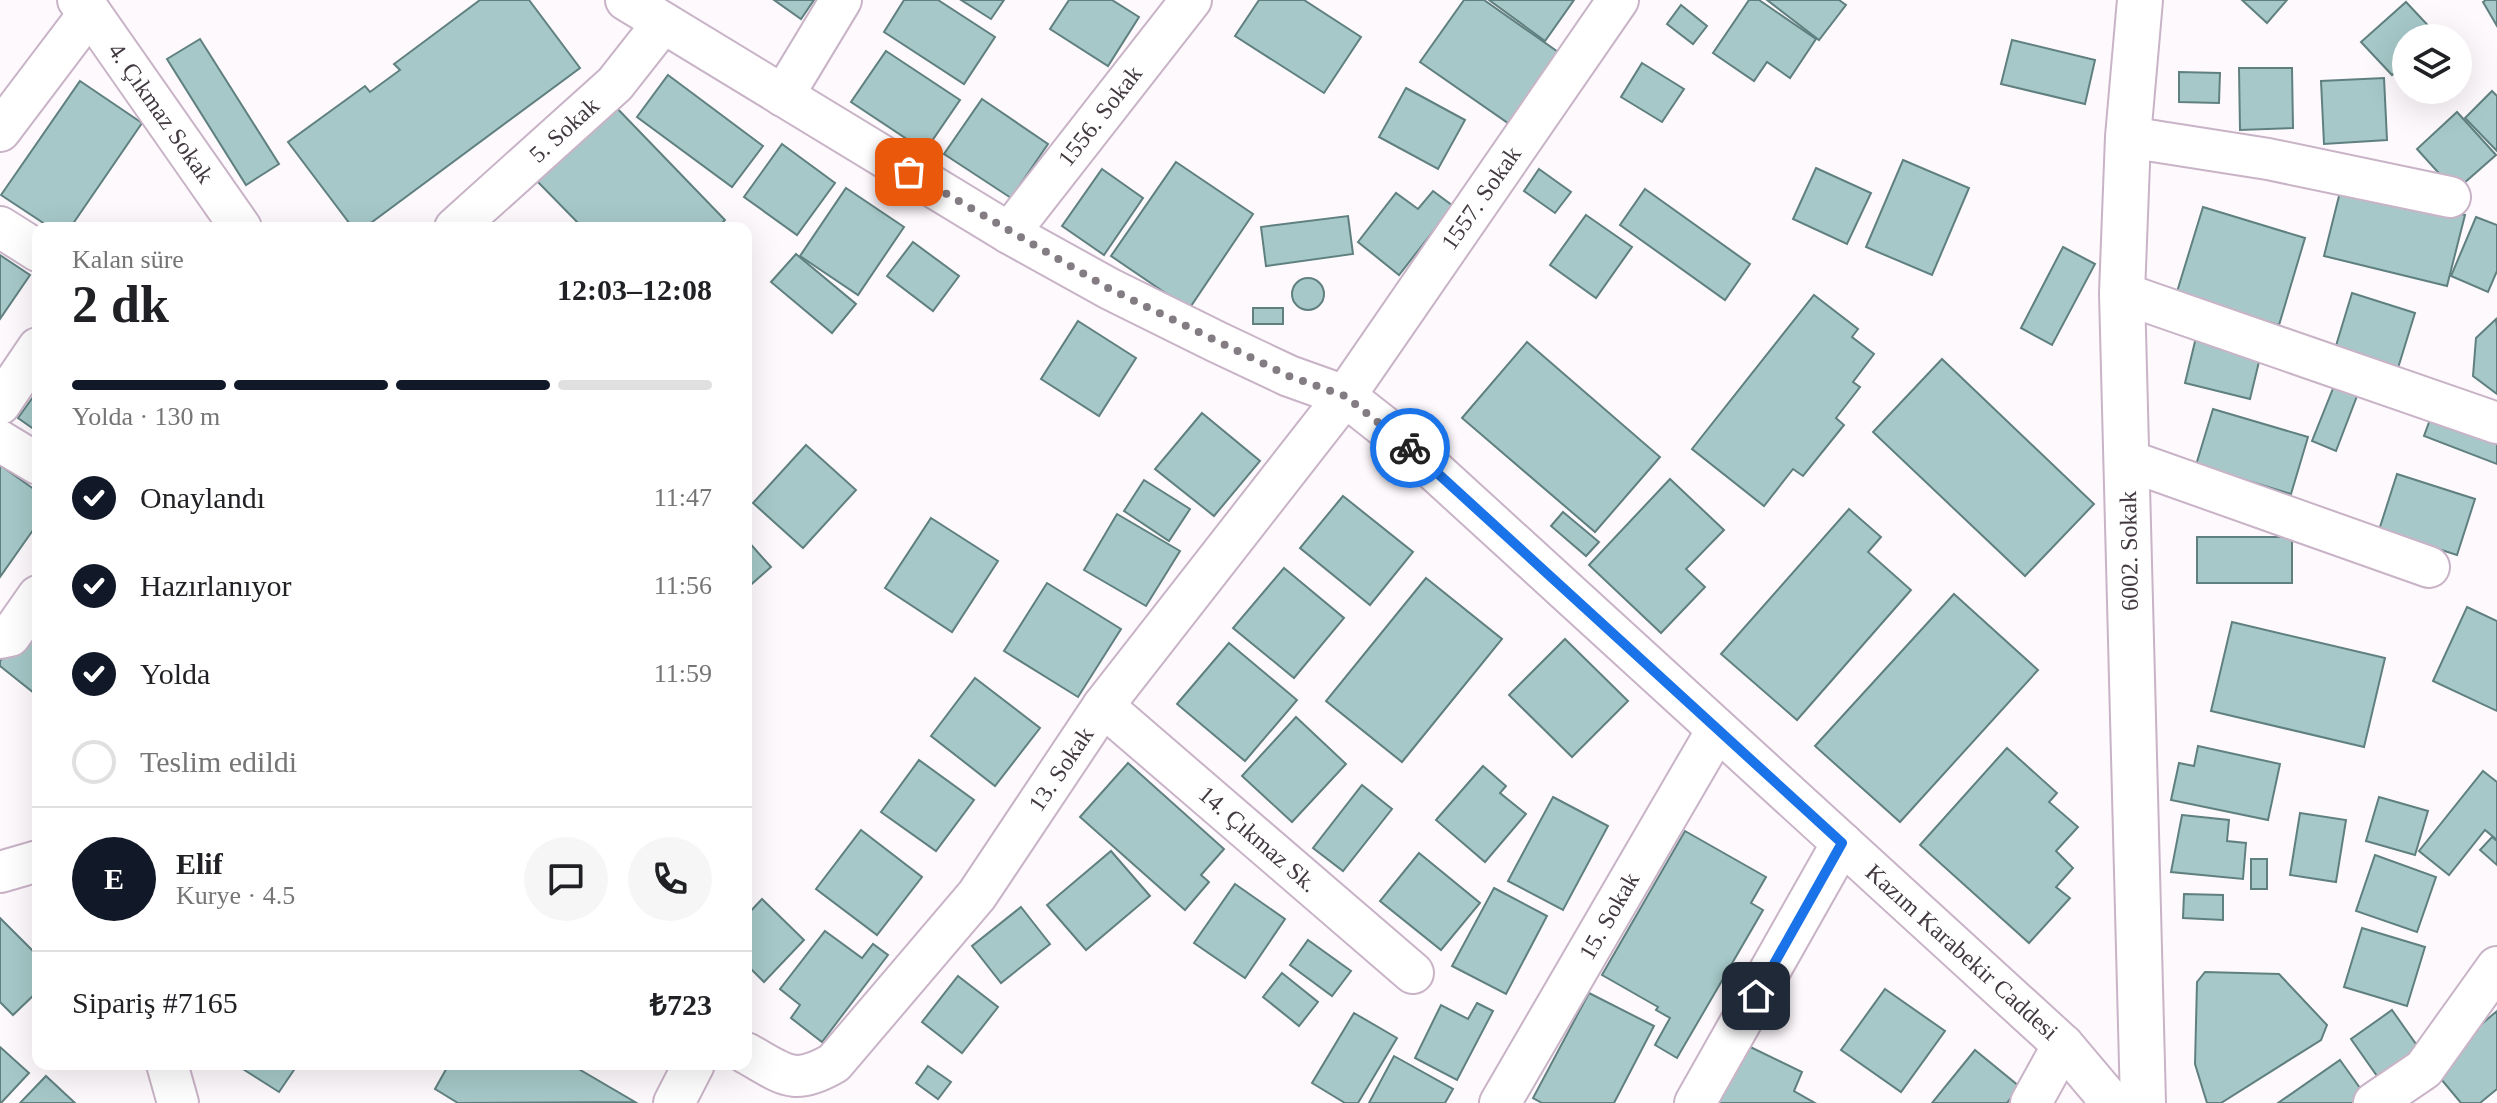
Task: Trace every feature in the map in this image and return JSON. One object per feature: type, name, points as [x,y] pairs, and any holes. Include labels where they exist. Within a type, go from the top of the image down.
[{"type":"street","name":"Kazım Karabekir Caddesi","points":[[626,0],[1009,233],[1110,289],[1289,376],[1345,396],[1401,440],[2063,1045],[2112,1103]]},
{"type":"street","points":[[783,96],[841,0]]},
{"type":"street","name":"1556. Sokak","points":[[1009,233],[1191,0]]},
{"type":"street","name":"1557. Sokak","points":[[1345,396],[1618,0]]},
{"type":"street","name":"6002. Sokak","points":[[2140,0],[2128,137],[2122,293],[2143,1103]]},
{"type":"street","points":[[7,109],[84,6]]},
{"type":"street","name":"4. Çıkmaz Sokak","points":[[84,6],[237,222]]},
{"type":"street","name":"5. Sokak","points":[[462,222],[615,84],[663,23]]},
{"type":"street","points":[[2128,137],[2268,159],[2450,197]]},
{"type":"street","points":[[0,227],[32,247]]},
{"type":"street","points":[[2122,293],[2497,423]]},
{"type":"street","points":[[0,404],[32,357]]},
{"type":"street","name":"13. Sokak","points":[[752,1056],[788,1076],[811,1077],[834,1063],[977,895],[1103,706],[1345,396]]},
{"type":"street","points":[[0,441],[32,460]]},
{"type":"street","points":[[2127,460],[2429,567]]},
{"type":"street","points":[[0,638],[10,636],[32,605]]},
{"type":"street","name":"14. Çıkmaz Sk.","points":[[1103,706],[1413,973]]},
{"type":"street","name":"15. Sokak","points":[[1500,1103],[1717,730]]},
{"type":"street","points":[[1695,1103],[1842,843]]},
{"type":"street","points":[[0,872],[32,863]]},
{"type":"street","points":[[2374,1103],[2424,1069],[2497,967]]},
{"type":"street","points":[[2031,1103],[2063,1045]]},
{"type":"street","points":[[169,1070],[178,1103]]},
{"type":"street","points":[[674,1103],[691,1070]]},
{"type":"building","points":[[480,0],[529,0],[580,68],[372,222],[348,222],[288,142],[365,86],[370,92],[400,70],[394,64]]},
{"type":"building","points":[[774,0],[814,0],[801,19]]},
{"type":"building","points":[[904,0],[938,0],[995,37],[964,84],[884,32]]},
{"type":"building","points":[[961,0],[1004,0],[991,19]]},
{"type":"building","points":[[1069,0],[1112,0],[1139,17],[1108,66],[1050,29]]},
{"type":"building","points":[[1259,0],[1304,0],[1361,37],[1324,93],[1235,36]]},
{"type":"building","points":[[1464,0],[1484,0],[1568,59],[1518,130],[1420,62]]},
{"type":"building","points":[[1489,0],[1574,0],[1545,41]]},
{"type":"building","points":[[1749,0],[1759,0],[1816,39],[1790,78],[1767,62],[1754,81],[1713,53]]},
{"type":"building","points":[[1767,0],[1839,0],[1846,5],[1819,40]]},
{"type":"building","points":[[2242,0],[2287,0],[2267,23]]},
{"type":"building","points":[[2497,0],[2497,26],[2483,2]]},
{"type":"building","points":[[2406,2],[2427,24],[2392,24],[2392,75],[2361,42]]},
{"type":"building","points":[[1681,5],[1707,26],[1693,44],[1667,24]]},
{"type":"building","points":[[200,39],[279,164],[246,185],[167,59]]},
{"type":"building","points":[[2012,40],[2095,60],[2085,104],[2001,84]]},
{"type":"building","points":[[886,51],[960,100],[925,151],[851,102]]},
{"type":"building","points":[[1642,63],[1684,89],[1662,122],[1621,97]]},
{"type":"building","points":[[2239,68],[2292,68],[2293,128],[2240,130]]},
{"type":"building","points":[[2179,72],[2220,73],[2219,103],[2179,102]]},
{"type":"building","points":[[668,75],[763,146],[732,187],[637,117]]},
{"type":"building","points":[[2384,78],[2387,140],[2324,144],[2321,81]]},
{"type":"building","points":[[80,81],[142,123],[74,222],[42,222],[1,195]]},
{"type":"building","points":[[1406,88],[1465,120],[1438,169],[1379,137]]},
{"type":"building","points":[[2492,91],[2497,96],[2497,151],[2465,118]]},
{"type":"building","points":[[982,99],[1048,144],[1011,198],[944,154]]},
{"type":"building","points":[[611,102],[725,220],[577,222],[533,177]]},
{"type":"building","points":[[2457,112],[2496,155],[2455,191],[2417,149]]},
{"type":"building","points":[[782,144],[835,183],[797,235],[744,197]]},
{"type":"building","points":[[1903,160],[1969,188],[1932,275],[1866,247]]},
{"type":"building","points":[[1176,162],[1253,214],[1189,309],[1111,256]]},
{"type":"building","points":[[1816,168],[1871,193],[1847,244],[1793,219]]},
{"type":"building","points":[[1102,169],[1143,198],[1104,255],[1062,226]]},
{"type":"building","points":[[1539,169],[1571,192],[1555,213],[1524,191]]},
{"type":"building","points":[[2342,184],[2465,215],[2447,286],[2324,256]]},
{"type":"building","points":[[846,188],[904,227],[858,295],[800,256]]},
{"type":"building","points":[[1645,189],[1750,264],[1725,300],[1620,225]]},
{"type":"building","points":[[1433,191],[1453,206],[1399,275],[1358,242],[1396,193],[1418,209]]},
{"type":"building","points":[[2203,207],[2305,238],[2279,325],[2176,295]]},
{"type":"building","points":[[1586,215],[1632,247],[1596,298],[1550,265]]},
{"type":"building","points":[[1348,216],[1353,254],[1266,266],[1261,227]]},
{"type":"building","points":[[2476,217],[2497,225],[2497,271],[2488,292],[2451,276]]},
{"type":"building","points":[[913,242],[959,276],[933,311],[887,276]]},
{"type":"building","points":[[2063,247],[2095,264],[2052,345],[2021,328]]},
{"type":"building","points":[[796,254],[856,304],[832,333],[771,282]]},
{"type":"building","points":[[0,255],[30,275],[0,319]]},
{"type":"building","points":[[1308,278],[1319,283],[1324,294],[1319,305],[1308,310],[1297,305],[1292,294],[1297,283]]},
{"type":"building","points":[[2352,293],[2415,313],[2398,368],[2335,349]]},
{"type":"building","points":[[1814,295],[1858,329],[1852,337],[1874,354],[1853,382],[1860,387],[1836,418],[1844,425],[1803,476],[1793,469],[1764,506],[1692,449]]},
{"type":"building","points":[[1253,308],[1283,308],[1283,324],[1253,324]]},
{"type":"building","points":[[2496,319],[2497,394],[2473,376],[2476,338]]},
{"type":"building","points":[[1078,321],[1136,358],[1099,416],[1041,379]]},
{"type":"building","points":[[2198,329],[2263,345],[2250,399],[2185,383]]},
{"type":"building","points":[[1527,342],[1660,457],[1595,532],[1462,418]]},
{"type":"building","points":[[1942,359],[2094,504],[2025,576],[1873,432]]},
{"type":"building","points":[[2334,386],[2357,396],[2336,451],[2312,441]]},
{"type":"building","points":[[32,398],[32,428],[18,418]]},
{"type":"building","points":[[2435,406],[2497,430],[2497,464],[2424,436]]},
{"type":"building","points":[[2213,409],[2308,437],[2291,494],[2196,465]]},
{"type":"building","points":[[1202,413],[1260,461],[1214,516],[1155,469]]},
{"type":"building","points":[[806,445],[856,490],[803,548],[753,503]]},
{"type":"building","points":[[0,465],[32,488],[32,532],[0,577]]},
{"type":"building","points":[[2397,474],[2475,499],[2457,555],[2379,530]]},
{"type":"building","points":[[1670,479],[1724,530],[1686,569],[1705,587],[1661,633],[1589,565]]},
{"type":"building","points":[[1144,480],[1190,509],[1169,541],[1124,511]]},
{"type":"building","points":[[1343,496],[1413,552],[1370,605],[1300,548]]},
{"type":"building","points":[[1849,509],[1881,537],[1868,552],[1911,590],[1797,720],[1721,654]]},
{"type":"building","points":[[1563,512],[1599,542],[1586,556],[1551,526]]},
{"type":"building","points":[[1117,514],[1180,551],[1146,606],[1084,570]]},
{"type":"building","points":[[931,518],[998,561],[952,632],[885,588]]},
{"type":"building","points":[[2197,537],[2292,537],[2292,583],[2197,583]]},
{"type":"building","points":[[752,546],[771,567],[752,584]]},
{"type":"building","points":[[1284,568],[1344,618],[1294,678],[1233,628]]},
{"type":"building","points":[[1426,578],[1502,639],[1402,762],[1326,701]]},
{"type":"building","points":[[1047,583],[1121,629],[1078,697],[1004,651]]},
{"type":"building","points":[[1954,594],[2038,670],[1900,822],[1815,746]]},
{"type":"building","points":[[2467,607],[2497,621],[2497,711],[2433,681]]},
{"type":"building","points":[[2232,622],[2385,658],[2364,747],[2211,711]]},
{"type":"building","points":[[29,626],[32,629],[32,691],[0,666],[0,661]]},
{"type":"building","points":[[1565,639],[1628,701],[1572,757],[1509,695]]},
{"type":"building","points":[[1229,643],[1297,700],[1245,761],[1177,704]]},
{"type":"building","points":[[975,678],[1040,728],[995,786],[931,736]]},
{"type":"building","points":[[1296,717],[1346,764],[1292,822],[1242,776]]},
{"type":"building","points":[[2198,746],[2280,764],[2268,820],[2171,800],[2179,763],[2194,766]]},
{"type":"building","points":[[2007,748],[2057,793],[2049,802],[2078,827],[2056,851],[2073,868],[2056,887],[2070,898],[2029,943],[1920,845]]},
{"type":"building","points":[[919,760],[974,800],[936,851],[881,812]]},
{"type":"building","points":[[1128,763],[1224,849],[1201,875],[1209,882],[1185,910],[1080,817]]},
{"type":"building","points":[[1483,766],[1506,786],[1500,793],[1526,814],[1485,862],[1436,820]]},
{"type":"building","points":[[2483,771],[2497,782],[2497,840],[2485,830],[2449,875],[2419,851]]},
{"type":"building","points":[[1362,785],[1392,809],[1343,871],[1313,848]]},
{"type":"building","points":[[1553,797],[1608,826],[1563,910],[1508,881]]},
{"type":"building","points":[[2379,797],[2428,811],[2415,855],[2366,841]]},
{"type":"building","points":[[2300,813],[2346,820],[2336,882],[2290,875]]},
{"type":"building","points":[[2182,815],[2229,820],[2227,841],[2246,843],[2243,879],[2171,872]]},
{"type":"building","points":[[861,830],[922,877],[877,935],[816,889]]},
{"type":"building","points":[[1685,831],[1766,877],[1751,903],[1763,910],[1677,1058],[1655,1045],[1670,1018],[1656,1010],[1658,1007],[1602,975]]},
{"type":"building","points":[[2492,837],[2497,841],[2497,865],[2480,850]]},
{"type":"building","points":[[1111,851],[1150,896],[1086,950],[1047,905]]},
{"type":"building","points":[[1419,853],[1480,903],[1441,950],[1380,901]]},
{"type":"building","points":[[2375,855],[2436,877],[2417,932],[2356,911]]},
{"type":"building","points":[[2251,859],[2267,859],[2267,889],[2251,889]]},
{"type":"building","points":[[1235,884],[1285,919],[1245,978],[1194,943]]},
{"type":"building","points":[[1494,888],[1547,916],[1506,994],[1452,966]]},
{"type":"building","points":[[2184,894],[2223,895],[2223,920],[2183,918]]},
{"type":"building","points":[[762,899],[804,940],[764,982],[752,970],[752,910]]},
{"type":"building","points":[[1021,907],[1050,944],[1001,983],[972,946]]},
{"type":"building","points":[[0,918],[32,950],[32,997],[13,1015],[0,1002]]},
{"type":"building","points":[[2362,928],[2425,947],[2407,1006],[2344,987]]},
{"type":"building","points":[[825,931],[862,958],[873,944],[888,955],[822,1042],[791,1018],[800,1005],[780,989]]},
{"type":"building","points":[[1308,940],[1351,971],[1332,996],[1290,965]]},
{"type":"building","points":[[2205,972],[2279,974],[2327,1025],[2321,1040],[2221,1103],[2207,1103],[2195,1064],[2197,982]]},
{"type":"building","points":[[1282,973],[1318,1002],[1299,1026],[1263,997]]},
{"type":"building","points":[[958,976],[998,1007],[962,1053],[922,1022]]},
{"type":"building","points":[[1885,989],[1945,1031],[1901,1092],[1841,1050]]},
{"type":"building","points":[[1589,993],[1654,1026],[1614,1103],[1542,1103],[1533,1098]]},
{"type":"building","points":[[1477,1003],[1493,1011],[1457,1080],[1415,1058],[1441,1005],[1468,1019]]},
{"type":"building","points":[[2392,1010],[2423,1054],[2382,1083],[2351,1039]]},
{"type":"building","points":[[2497,1011],[2497,1089],[2480,1103],[2461,1103],[2431,1067]]},
{"type":"building","points":[[1354,1013],[1397,1038],[1358,1103],[1345,1103],[1312,1083]]},
{"type":"building","points":[[1740,1042],[1802,1072],[1794,1091],[1815,1103],[1711,1103]]},
{"type":"building","points":[[0,1047],[29,1073],[1,1103],[0,1103]]},
{"type":"building","points":[[1975,1050],[2020,1087],[2007,1103],[1932,1103]]},
{"type":"building","points":[[1394,1056],[1453,1089],[1445,1103],[1369,1103]]},
{"type":"building","points":[[2340,1060],[2365,1095],[2354,1103],[2278,1103]]},
{"type":"building","points":[[928,1066],[951,1082],[938,1099],[916,1083]]},
{"type":"building","points":[[244,1070],[294,1070],[279,1092]]},
{"type":"building","points":[[446,1070],[580,1070],[635,1102],[458,1103],[435,1089]]},
{"type":"building","points":[[46,1076],[75,1103],[20,1103]]},
{"type":"way so far","points":[[909,172],[1009,233],[1110,289],[1289,376],[1345,396],[1410,448]]},
{"type":"route","points":[[1410,448],[1842,843],[1756,996]]}]
